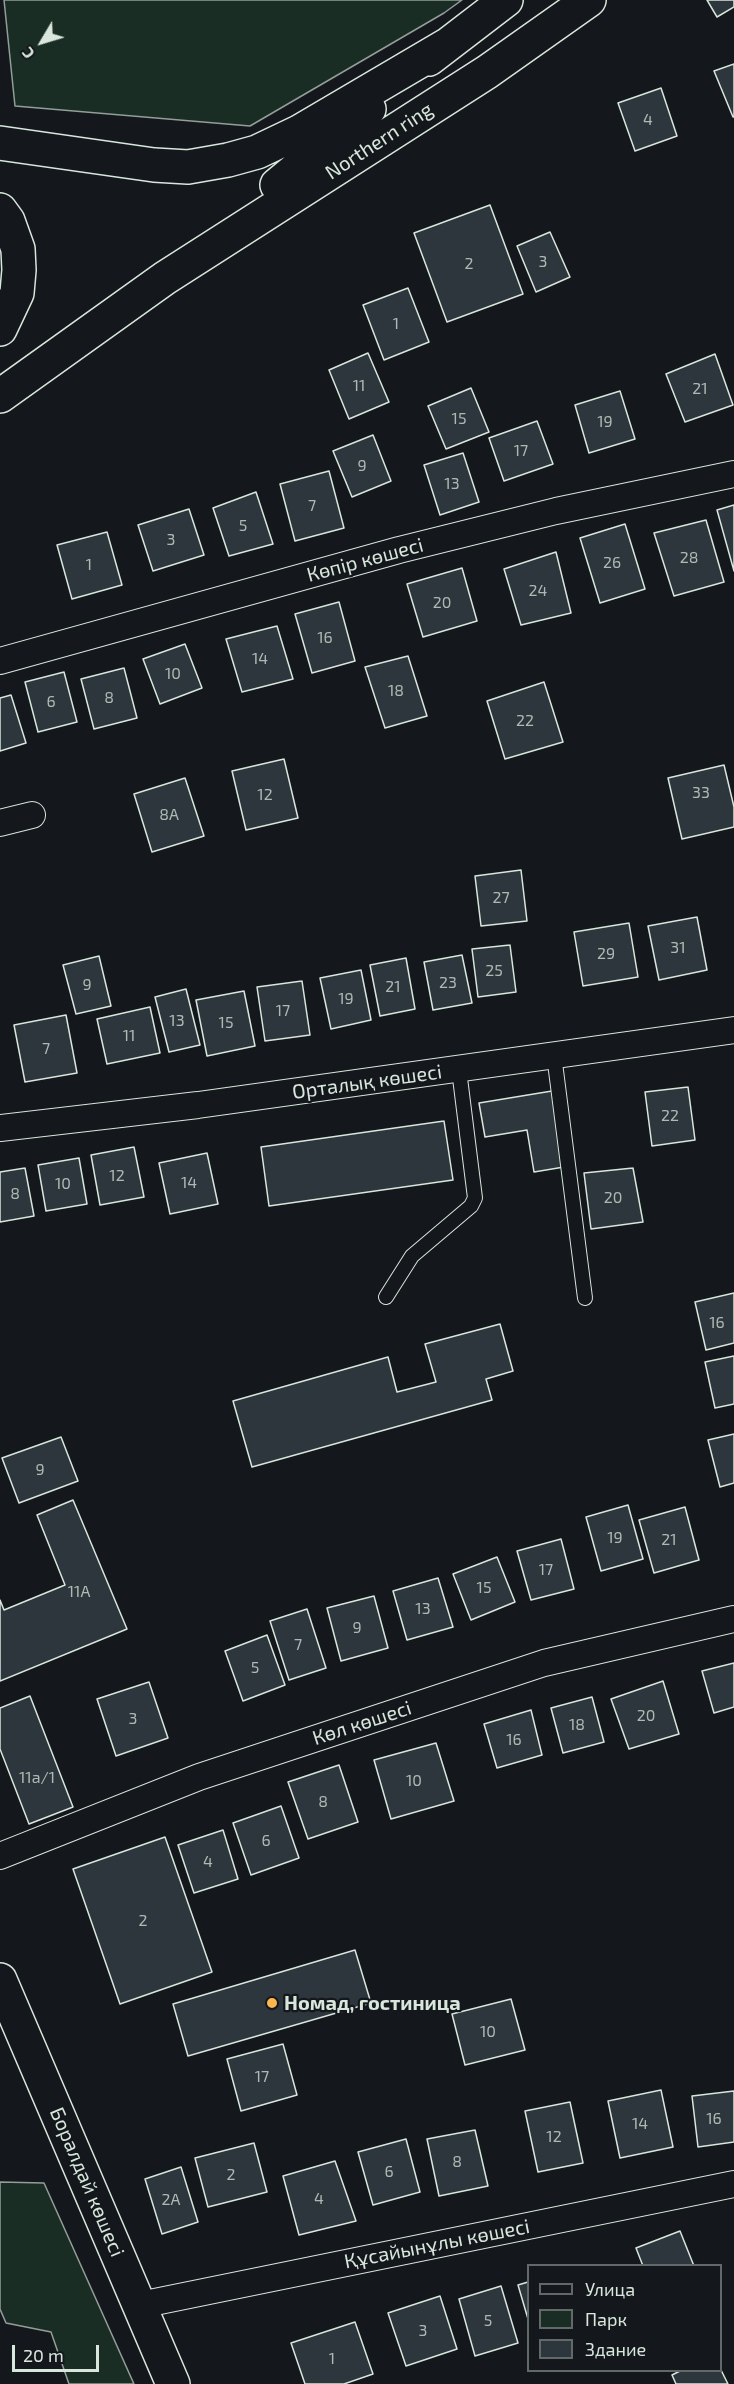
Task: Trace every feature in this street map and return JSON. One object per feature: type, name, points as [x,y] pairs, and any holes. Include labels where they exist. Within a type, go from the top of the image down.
[{"type":"main road","name":"Northern ring","points":[[165,278],[447,45],[507,0]]},
{"type":"main road","name":"Northern ring","points":[[0,396],[165,278],[487,72],[589,0]]},
{"type":"main road","points":[[0,143],[154,165],[188,167],[228,160],[257,152],[299,132],[447,45]]},
{"type":"main road","points":[[0,210],[8,221],[18,249],[19,270],[17,293],[0,329]]},
{"type":"main road","points":[[0,417],[77,341]]},
{"type":"main road","name":"Боралдай көшесі","points":[[0,1980],[173,2384]]},
{"type":"street","name":"Көпір көшесі","points":[[0,661],[399,550],[556,511],[734,474]]},
{"type":"street","points":[[0,823],[32,814]]},
{"type":"street","name":"Орталық көшесі","points":[[0,1128],[198,1105],[734,1030]]},
{"type":"street","name":"Көл көшесі","points":[[0,1856],[199,1777],[544,1663],[734,1619]]},
{"type":"street","name":"Құсайынұлы көшесі","points":[[140,2305],[734,2184]]},
{"type":"lane","points":[[554,1055],[585,1298]]},
{"type":"lane","points":[[386,1297],[412,1256],[471,1206],[475,1198],[459,1070]]},
{"type":"green space","points":[[4,0],[462,0],[444,13],[250,126],[15,106]]},
{"type":"green space","points":[[0,2182],[44,2183],[134,2384],[69,2384],[51,2332],[6,2323],[0,2309]]},
{"type":"building","points":[[707,0],[734,0],[734,7],[717,17]]},
{"type":"building","points":[[734,64],[734,117],[733,117],[714,71]]},
{"type":"building","points":[[661,88],[677,136],[635,151],[618,103]]},
{"type":"building","points":[[490,205],[523,294],[447,322],[414,233]]},
{"type":"building","points":[[550,232],[570,277],[536,292],[517,246]]},
{"type":"building","points":[[408,288],[429,342],[384,360],[363,305]]},
{"type":"building","points":[[368,353],[389,402],[349,419],[329,370]]},
{"type":"building","points":[[715,354],[733,405],[685,422],[666,374]]},
{"type":"building","points":[[471,388],[489,432],[446,449],[428,406]]},
{"type":"building","points":[[620,391],[635,439],[589,453],[575,405]]},
{"type":"building","points":[[537,421],[553,464],[504,481],[489,438]]},
{"type":"building","points":[[373,435],[391,481],[352,497],[333,451]]},
{"type":"building","points":[[463,453],[479,502],[440,515],[424,465]]},
{"type":"building","points":[[329,471],[344,528],[295,541],[280,484]]},
{"type":"building","points":[[256,492],[273,544],[229,556],[213,508]]},
{"type":"building","points":[[734,505],[734,571],[717,510]]},
{"type":"building","points":[[189,509],[204,555],[153,571],[138,525]]},
{"type":"building","points":[[706,520],[724,582],[674,596],[654,533]]},
{"type":"building","points":[[625,524],[645,589],[600,603],[580,538]]},
{"type":"building","points":[[107,532],[122,585],[72,599],[57,545]]},
{"type":"building","points":[[556,552],[571,613],[521,625],[504,569]]},
{"type":"building","points":[[462,568],[477,621],[423,637],[407,584]]},
{"type":"building","points":[[339,602],[355,661],[312,673],[295,614]]},
{"type":"building","points":[[277,626],[293,679],[242,692],[226,639]]},
{"type":"building","points":[[185,644],[202,688],[160,704],[143,659]]},
{"type":"building","points":[[408,656],[427,716],[385,728],[365,667]]},
{"type":"building","points":[[124,668],[137,718],[94,729],[81,679]]},
{"type":"building","points":[[64,672],[77,722],[38,732],[25,682]]},
{"type":"building","points":[[544,682],[563,742],[505,759],[487,701]]},
{"type":"building","points":[[11,695],[26,743],[0,751],[0,698]]},
{"type":"building","points":[[284,759],[298,818],[246,830],[232,771]]},
{"type":"building","points":[[724,765],[734,807],[734,827],[682,839],[668,778]]},
{"type":"building","points":[[185,778],[204,836],[152,852],[134,794]]},
{"type":"building","points":[[521,870],[527,921],[481,926],[475,876]]},
{"type":"building","points":[[697,917],[707,970],[659,980],[648,926]]},
{"type":"building","points":[[629,923],[638,977],[583,986],[574,932]]},
{"type":"building","points":[[510,945],[516,992],[478,997],[472,949]]},
{"type":"building","points":[[462,955],[472,1003],[433,1010],[424,962]]},
{"type":"building","points":[[99,956],[111,1006],[76,1014],[63,965]]},
{"type":"building","points":[[406,958],[415,1009],[380,1016],[370,965]]},
{"type":"building","points":[[361,970],[371,1020],[331,1029],[320,978]]},
{"type":"building","points":[[302,981],[310,1035],[265,1041],[257,987]]},
{"type":"building","points":[[186,989],[200,1045],[169,1052],[155,997]]},
{"type":"building","points":[[244,991],[255,1046],[207,1056],[196,1000]]},
{"type":"building","points":[[150,1007],[160,1053],[107,1064],[97,1019]]},
{"type":"building","points":[[66,1015],[77,1073],[25,1082],[14,1025]]},
{"type":"building","points":[[688,1087],[695,1140],[652,1146],[645,1092]]},
{"type":"building","points":[[552,1091],[564,1167],[534,1172],[527,1130],[485,1137],[479,1103]]},
{"type":"building","points":[[444,1121],[453,1180],[269,1206],[261,1147]]},
{"type":"building","points":[[134,1147],[144,1197],[100,1205],[91,1155]]},
{"type":"building","points":[[207,1153],[218,1204],[170,1214],[159,1163]]},
{"type":"building","points":[[79,1158],[87,1204],[46,1211],[38,1165]]},
{"type":"building","points":[[25,1168],[34,1216],[0,1222],[0,1172]]},
{"type":"building","points":[[633,1168],[643,1222],[591,1229],[584,1173]]},
{"type":"building","points":[[734,1293],[734,1343],[706,1350],[695,1302]]},
{"type":"building","points":[[500,1324],[513,1371],[486,1379],[492,1400],[252,1467],[233,1401],[388,1357],[397,1392],[436,1382],[425,1344]]},
{"type":"building","points":[[734,1356],[734,1404],[715,1408],[705,1362]]},
{"type":"building","points":[[734,1434],[734,1483],[720,1487],[708,1440]]},
{"type":"building","points":[[61,1437],[78,1481],[19,1503],[2,1458]]},
{"type":"building","points":[[73,1500],[127,1629],[0,1681],[0,1600],[4,1610],[65,1585],[37,1515]]},
{"type":"building","points":[[628,1505],[643,1559],[601,1571],[586,1517]]},
{"type":"building","points":[[685,1507],[699,1560],[654,1573],[639,1520]]},
{"type":"building","points":[[561,1539],[574,1589],[531,1600],[517,1551]]},
{"type":"building","points":[[497,1557],[515,1602],[471,1620],[453,1574]]},
{"type":"building","points":[[438,1578],[453,1627],[407,1640],[393,1591]]},
{"type":"building","points":[[374,1596],[388,1648],[341,1661],[327,1608]]},
{"type":"building","points":[[307,1609],[326,1668],[289,1680],[270,1621]]},
{"type":"building","points":[[267,1635],[285,1685],[243,1701],[225,1651]]},
{"type":"building","points":[[734,1663],[734,1707],[714,1713],[702,1671]]},
{"type":"building","points":[[663,1681],[679,1734],[629,1749],[611,1699]]},
{"type":"building","points":[[149,1682],[168,1738],[116,1756],[97,1699]]},
{"type":"building","points":[[30,1696],[73,1807],[29,1824],[0,1749],[0,1708]]},
{"type":"building","points":[[592,1697],[604,1742],[563,1753],[551,1708]]},
{"type":"building","points":[[531,1710],[542,1755],[497,1768],[484,1724]]},
{"type":"building","points":[[436,1743],[454,1801],[391,1819],[374,1760]]},
{"type":"building","points":[[339,1765],[358,1822],[308,1839],[288,1782]]},
{"type":"building","points":[[281,1806],[299,1858],[251,1875],[233,1823]]},
{"type":"building","points":[[223,1830],[238,1879],[194,1893],[178,1845]]},
{"type":"building","points":[[165,1837],[212,1972],[120,2004],[73,1869]]},
{"type":"building","name":"Номад, гостиница","points":[[355,1950],[371,2003],[188,2056],[173,2004]]},
{"type":"building","points":[[511,1999],[525,2050],[465,2065],[452,2014]]},
{"type":"building","points":[[283,2044],[297,2095],[241,2111],[227,2059]]},
{"type":"building","points":[[661,2090],[673,2147],[620,2158],[608,2101]]},
{"type":"building","points":[[734,2091],[734,2142],[698,2147],[692,2096]]},
{"type":"building","points":[[570,2102],[583,2163],[538,2172],[525,2111]]},
{"type":"building","points":[[475,2130],[488,2186],[439,2196],[427,2139]]},
{"type":"building","points":[[406,2139],[420,2192],[373,2205],[358,2152]]},
{"type":"building","points":[[254,2143],[267,2192],[208,2207],[195,2158]]},
{"type":"building","points":[[335,2161],[356,2221],[299,2235],[283,2176]]},
{"type":"building","points":[[181,2167],[198,2222],[162,2234],[145,2179]]},
{"type":"building","points":[[680,2231],[693,2264],[642,2264],[636,2248]]},
{"type":"building","points":[[527,2282],[527,2316],[518,2285]]},
{"type":"building","points":[[501,2286],[518,2343],[475,2356],[459,2299]]},
{"type":"building","points":[[440,2296],[457,2349],[406,2366],[388,2313]]},
{"type":"building","points":[[355,2322],[373,2374],[344,2384],[305,2384],[291,2343]]},
{"type":"building","points":[[678,2372],[722,2372],[728,2384],[676,2384],[672,2375]]},
{"type":"place","name":"Номад, гостиница","points":[[272,2003]]}]
